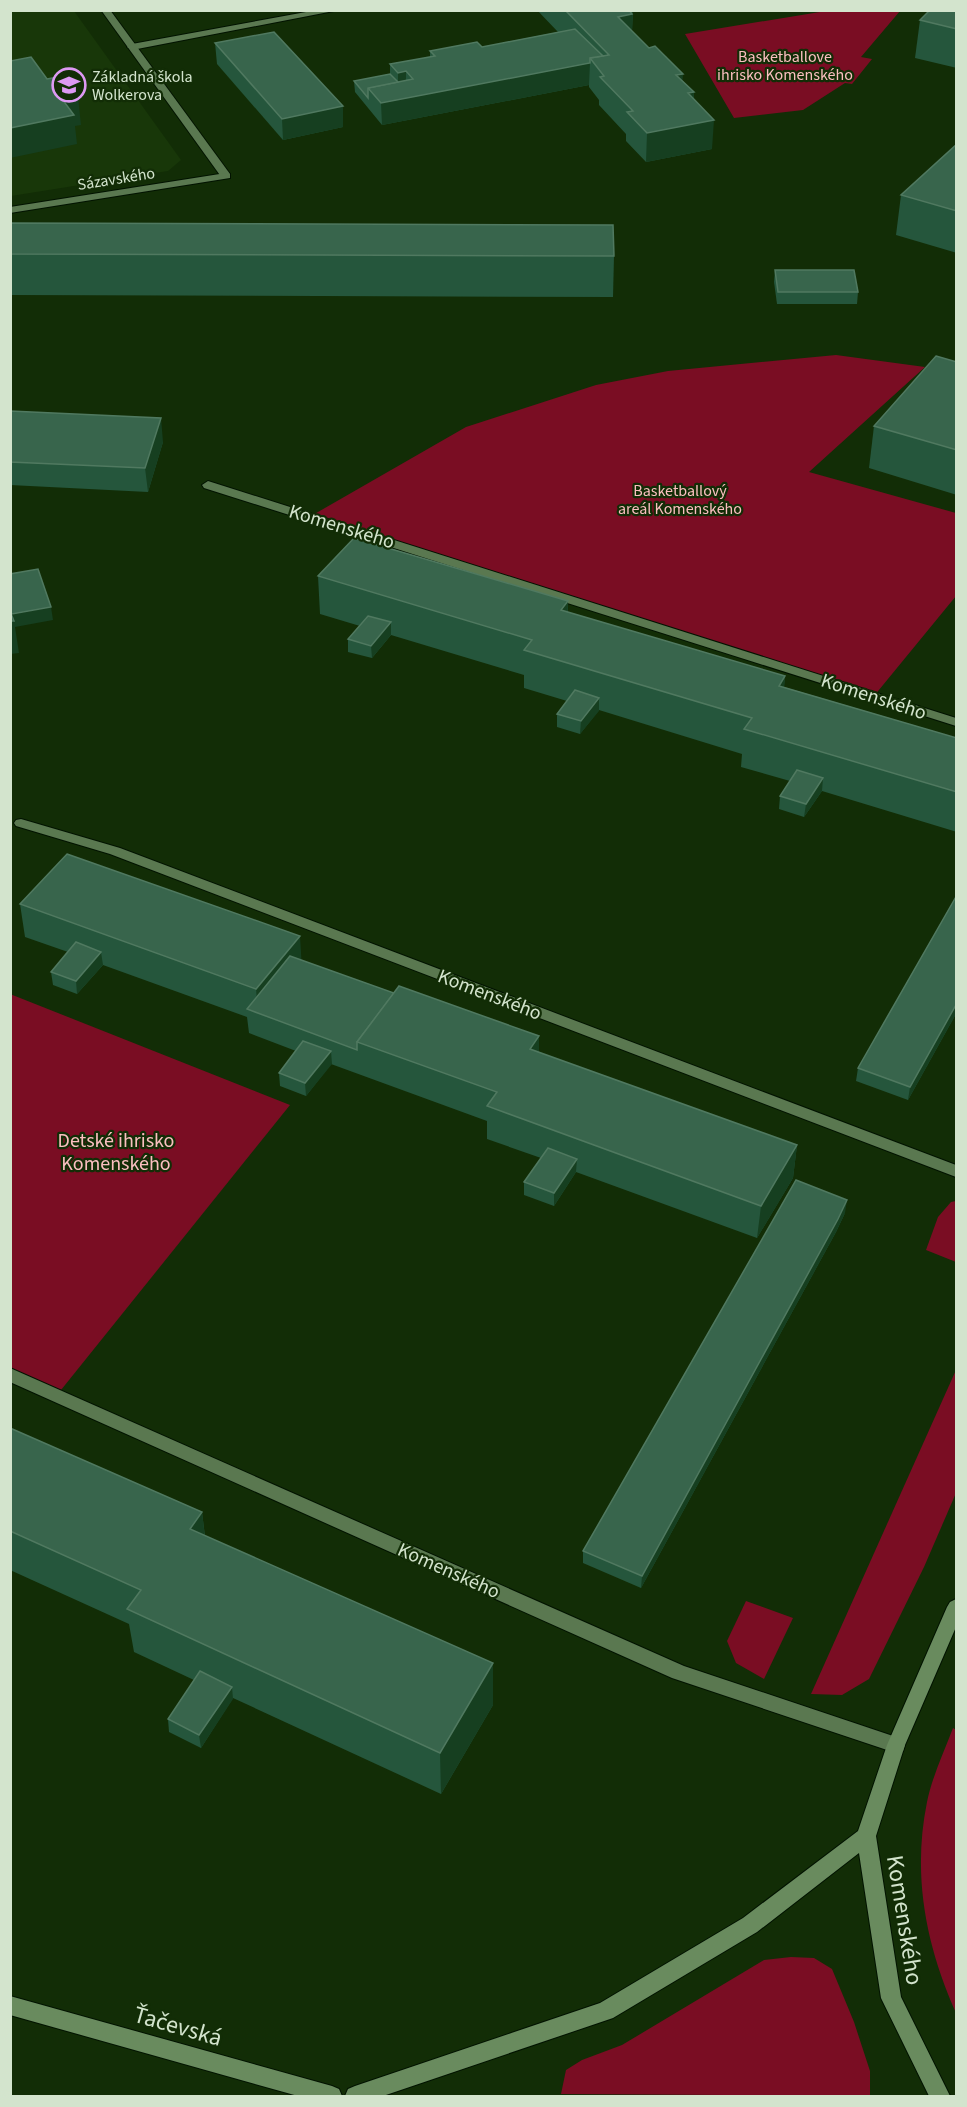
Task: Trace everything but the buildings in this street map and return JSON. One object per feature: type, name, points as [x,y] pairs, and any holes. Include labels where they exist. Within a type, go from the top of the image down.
[{"type":"street","points":[[105,10],[132,47],[335,10]]},
{"type":"street","name":"Sázavského","points":[[10,210],[226,176],[132,47]]},
{"type":"street","name":"Komenského","points":[[208,485],[957,722]]},
{"type":"street","name":"Komenského","points":[[21,823],[115,851],[957,1171]]},
{"type":"street","name":"Komenského","points":[[10,1374],[679,1672],[896,1745]]},
{"type":"street","name":"Komenského","points":[[940,2097],[891,1998],[866,1836],[896,1745],[957,1607]]},
{"type":"street","points":[[355,2097],[606,2011],[750,1925],[866,1836]]},
{"type":"street","name":"Ťačevská","points":[[11,2007],[332,2097]]},
{"type":"shaded area","name":"Základná škola Wolkerova","points":[[11,11],[74,11],[181,160],[168,171],[11,196]]},
{"type":"green space","name":"Basketballove ihrisko Komenského","points":[[826,11],[900,11],[861,57],[872,59],[852,84],[845,83],[803,110],[734,118],[685,34]]},
{"type":"green space","name":"Basketballový areál Komenského","points":[[836,355],[925,367],[809,472],[956,513],[956,596],[874,696],[311,516],[466,427],[596,385],[668,371]]},
{"type":"green space","name":"Detské ihrisko Komenského","points":[[10,994],[290,1105],[57,1395],[11,1375]]},
{"type":"green space","points":[[956,1201],[956,1262],[926,1250],[938,1217],[951,1202]]},
{"type":"green space","points":[[956,1370],[956,1493],[924,1567],[869,1679],[842,1695],[811,1694]]},
{"type":"green space","points":[[746,1601],[793,1618],[764,1679],[736,1663],[727,1641]]},
{"type":"green space","points":[[953,1728],[956,1730],[956,2013],[930,1936],[925,1910],[921,1857],[929,1793]]},
{"type":"green space","points":[[791,1957],[814,1958],[832,1969],[854,2022],[870,2071],[870,2096],[561,2094],[566,2070],[582,2060],[622,2045],[764,1960]]},
{"type":"place","name":"Základná škola Wolkerova","points":[[69,85]]}]
